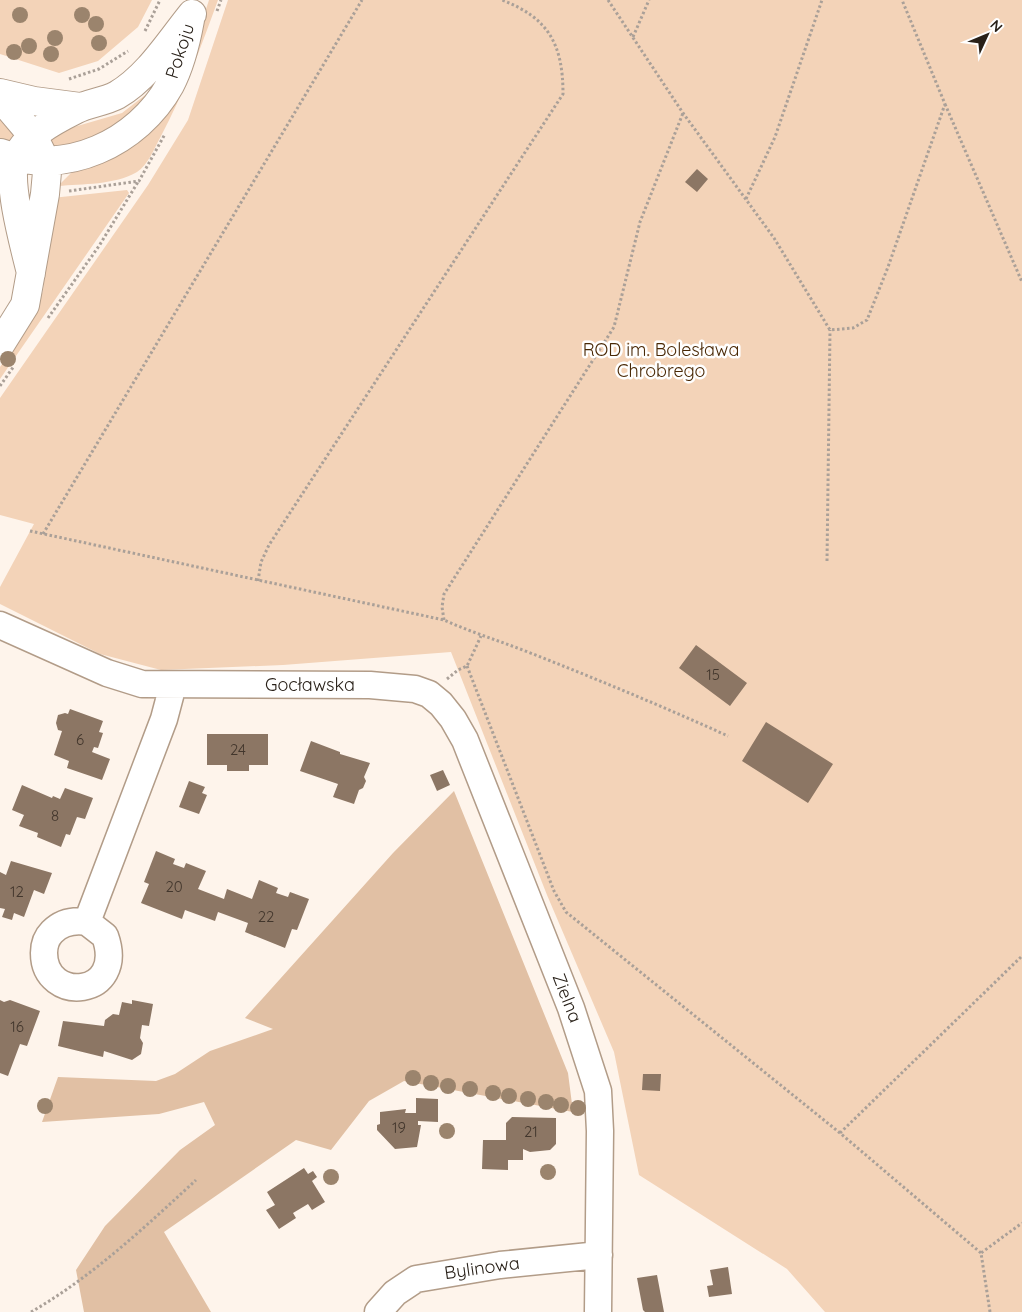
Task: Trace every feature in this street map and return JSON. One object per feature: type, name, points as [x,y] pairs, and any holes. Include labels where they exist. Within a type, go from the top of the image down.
[{"type":"street","name":"Pokoju","points":[[25,154],[55,120],[80,107],[104,101],[127,88],[139,78],[193,7]]},
{"type":"street","name":"Pokoju","points":[[25,154],[89,154],[111,144],[138,124],[154,108],[170,84],[183,56],[193,7]]},
{"type":"street","name":"Pokoju","points":[[0,93],[34,101],[80,107]]},
{"type":"street","points":[[0,97],[45,194],[25,305],[8,354]]},
{"type":"street","name":"Gocławska","points":[[0,625],[107,673],[142,684],[370,685],[415,689],[429,694],[442,704]]},
{"type":"street","points":[[87,922],[164,719],[173,685]]},
{"type":"street","name":"Zielna","points":[[442,704],[465,740],[588,1056],[598,1091],[600,1131],[598,1312]]},
{"type":"street","name":"Bylinowa","points":[[378,1312],[395,1293],[416,1279],[500,1265],[599,1254]]},
{"type":"path","points":[[144,32],[160,0]]},
{"type":"path","points":[[43,534],[362,0]]},
{"type":"path","points":[[258,581],[261,562],[268,545],[562,94],[563,75],[552,38],[540,20],[523,8],[502,0]]},
{"type":"path","points":[[608,0],[683,112],[774,238],[830,330],[827,561]]},
{"type":"path","points":[[633,37],[649,0]]},
{"type":"path","points":[[746,199],[775,137],[822,0]]},
{"type":"path","points":[[902,0],[1022,282]]},
{"type":"path","points":[[64,79],[85,75],[99,69],[133,46]]},
{"type":"path","points":[[830,330],[853,328],[867,320],[888,267],[945,104]]},
{"type":"path","points":[[444,620],[442,606],[444,594],[614,327],[640,222],[683,112]]},
{"type":"path","points":[[44,323],[99,246],[139,181]]},
{"type":"path","points":[[0,386],[8,354]]},
{"type":"path","points":[[30,531],[444,620],[648,700],[728,736]]},
{"type":"path","points":[[458,670],[467,666],[481,636]]},
{"type":"path","points":[[467,666],[554,892],[566,912],[840,1133],[981,1253],[990,1312]]},
{"type":"path","points":[[840,1133],[1022,956]]},
{"type":"path","points":[[31,1312],[57,1297],[103,1262],[196,1180]]},
{"type":"path","points":[[981,1253],[1022,1223]]},
{"type":"green space","points":[[0,0],[152,0],[138,27],[98,61],[59,73],[0,54]]},
{"type":"green space","points":[[209,0],[218,0],[199,52],[169,121],[141,169],[128,176],[109,182],[58,186],[71,173],[88,162],[195,43]]},
{"type":"green space","name":"ROD im. Bolesława Chrobrego","points":[[228,0],[1022,0],[1022,1312],[825,1312],[787,1269],[639,1175],[614,1052],[547,895],[451,652],[283,665],[161,670],[100,654],[0,604],[0,587],[34,524],[0,515],[0,398],[148,185],[188,120]]},
{"type":"green space","points":[[153,89],[118,130],[55,150],[49,140],[67,129],[122,113]]},
{"type":"green space","points":[[0,111],[18,131],[14,145],[0,141]]},
{"type":"green space","points":[[127,190],[129,193],[0,379],[0,367],[30,323],[43,291],[52,198]]},
{"type":"shaded area","points":[[454,791],[568,1073],[573,1112],[404,1081],[369,1101],[331,1150],[296,1140],[164,1232],[211,1312],[84,1312],[76,1270],[105,1226],[180,1150],[215,1125],[204,1102],[159,1114],[42,1122],[58,1077],[156,1081],[175,1074],[210,1051],[273,1029],[245,1018],[393,853]]},
{"type":"building","points":[[697,169],[708,179],[697,192],[685,182]]},
{"type":"building","points":[[696,645],[747,683],[730,706],[679,668]]},
{"type":"building","points":[[70,709],[103,721],[99,732],[103,733],[98,748],[94,747],[92,752],[110,759],[102,780],[67,768],[69,761],[54,755],[62,731],[58,730],[56,723],[58,715],[68,714]]},
{"type":"building","points":[[766,722],[833,764],[808,803],[742,761]]},
{"type":"building","points":[[207,734],[268,734],[268,765],[249,765],[249,771],[227,771],[227,765],[207,765]]},
{"type":"building","points":[[311,741],[340,752],[340,754],[370,763],[364,777],[366,781],[363,788],[359,790],[354,804],[333,797],[338,784],[300,771]]},
{"type":"building","points":[[443,770],[450,785],[437,791],[430,775]]},
{"type":"building","points":[[189,781],[205,787],[202,793],[207,795],[199,814],[179,807]]},
{"type":"building","points":[[22,785],[52,798],[53,796],[60,799],[65,788],[93,798],[85,819],[77,817],[70,835],[66,834],[61,847],[37,837],[38,833],[19,826],[24,815],[12,810]]},
{"type":"building","points":[[156,851],[175,859],[173,864],[184,868],[186,863],[206,871],[198,889],[224,899],[227,889],[252,899],[259,880],[278,888],[276,893],[288,897],[290,892],[309,899],[297,930],[292,929],[285,948],[245,932],[248,923],[218,912],[215,921],[185,910],[182,919],[141,903],[149,884],[144,882]]},
{"type":"building","points":[[11,861],[52,873],[44,894],[34,890],[24,917],[14,913],[12,920],[2,917],[5,909],[0,908],[0,872],[6,875]]},
{"type":"building","points":[[0,1000],[4,1002],[10,1000],[40,1011],[27,1046],[20,1044],[8,1076],[0,1073]]},
{"type":"building","points":[[132,1000],[153,1004],[149,1026],[142,1025],[140,1038],[143,1043],[141,1054],[132,1060],[104,1051],[103,1057],[58,1046],[63,1021],[104,1026],[105,1020],[113,1014],[119,1015],[122,1002],[132,1004]]},
{"type":"building","points":[[643,1074],[661,1074],[660,1091],[642,1090]]},
{"type":"building","points":[[416,1098],[438,1099],[438,1122],[418,1121],[418,1125],[421,1125],[417,1147],[395,1149],[377,1130],[377,1125],[380,1124],[380,1112],[406,1109],[405,1113],[416,1113]]},
{"type":"building","points":[[512,1117],[556,1118],[556,1144],[550,1150],[530,1152],[523,1149],[523,1160],[508,1160],[508,1170],[482,1169],[483,1140],[506,1140],[506,1123]]},
{"type":"building","points":[[304,1168],[308,1174],[313,1171],[317,1177],[312,1181],[325,1202],[312,1210],[308,1204],[293,1213],[296,1218],[279,1229],[266,1210],[275,1205],[267,1192]]},
{"type":"building","points":[[728,1267],[732,1294],[709,1297],[707,1286],[713,1285],[710,1270]]},
{"type":"building","points":[[657,1275],[664,1312],[645,1312],[637,1278]]}]
